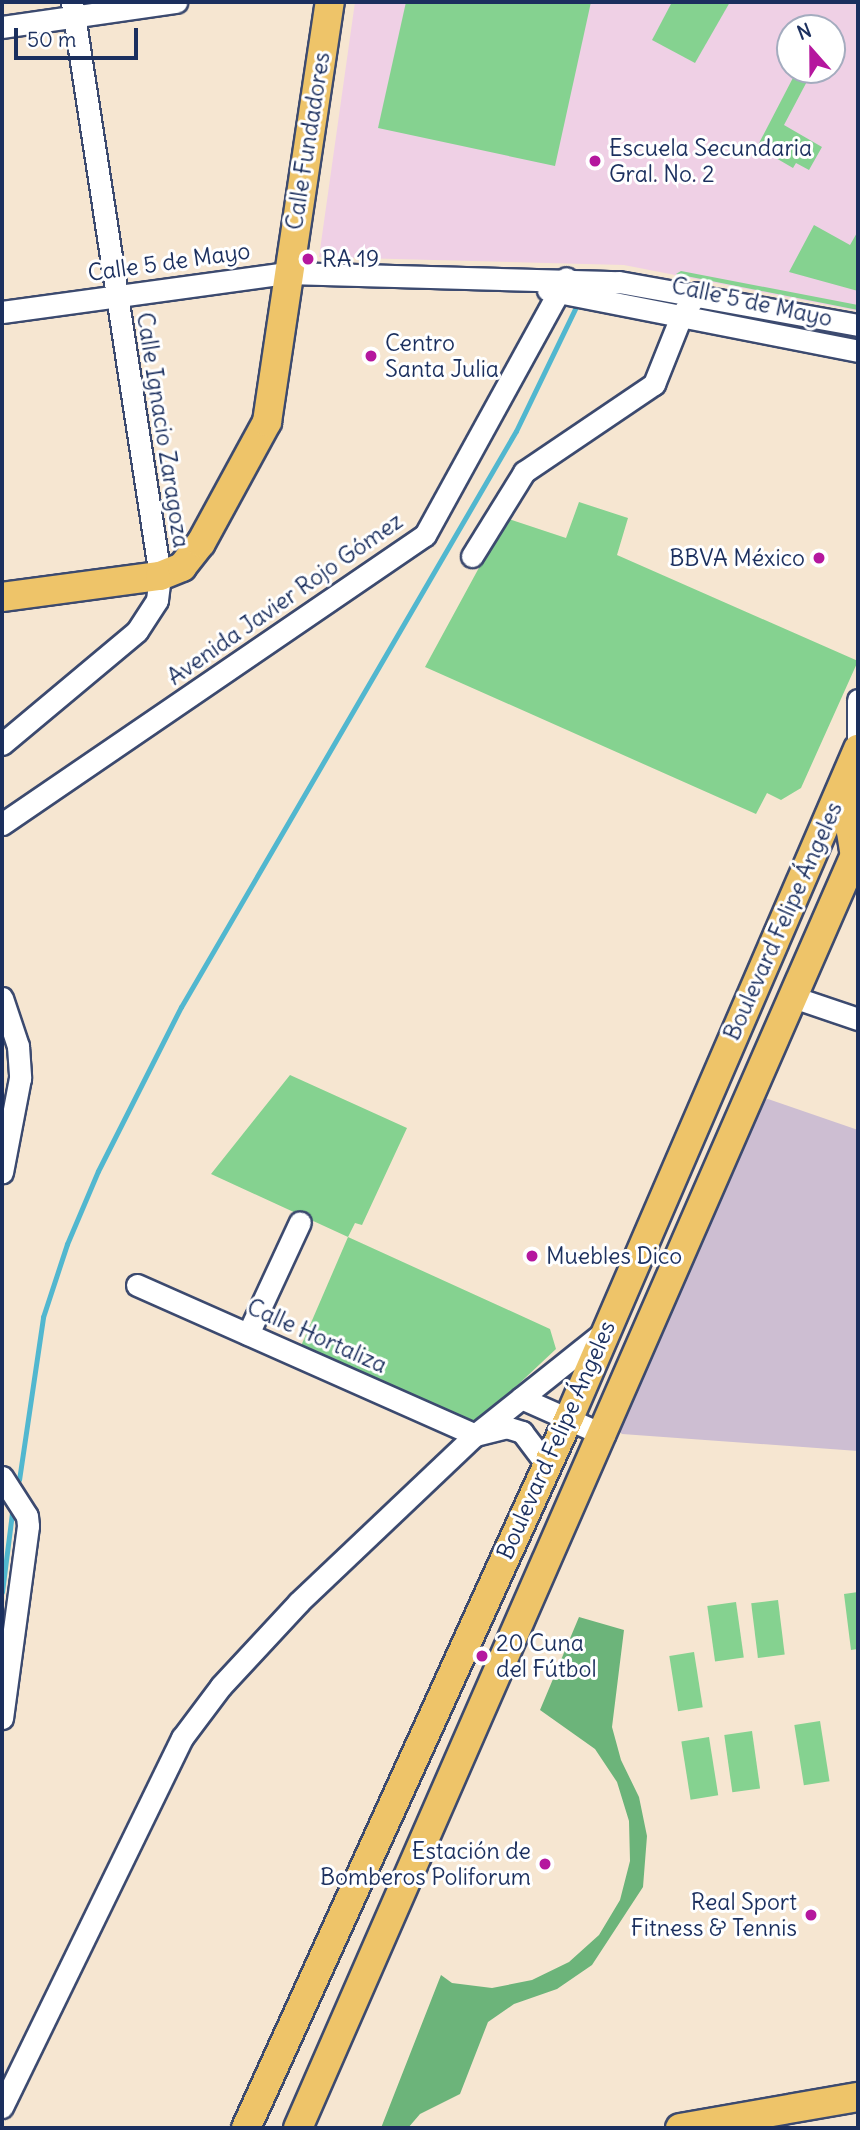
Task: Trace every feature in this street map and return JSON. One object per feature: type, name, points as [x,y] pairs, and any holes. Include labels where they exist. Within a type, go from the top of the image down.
[{"type":"main road","name":"Calle Fundadores","points":[[160,576],[183,566],[201,543],[267,422],[287,273],[330,2]]},
{"type":"main road","points":[[2,597],[160,576]]},
{"type":"main road","name":"Boulevard Felipe Ángeles","points":[[246,2128],[569,1418],[858,750]]},
{"type":"main road","points":[[856,852],[851,831],[858,799]]},
{"type":"main road","name":"Boulevard Felipe Ángeles","points":[[298,2128],[604,1435],[856,852]]},
{"type":"main road","points":[[259,2128],[262,2092]]},
{"type":"main road","points":[[680,2128],[858,2097]]},
{"type":"main road","points":[[696,2128],[723,2120]]},
{"type":"street","points":[[2,27],[73,9],[176,2]]},
{"type":"street","name":"Calle Ignacio Zaragoza","points":[[73,9],[160,576]]},
{"type":"street","name":"Calle 5 de Mayo","points":[[2,312],[287,273],[512,279],[564,286],[697,293],[858,325]]},
{"type":"street","name":"Calle 5 de Mayo","points":[[564,286],[858,351]]},
{"type":"street","name":"Avenida Javier Rojo Gómez","points":[[2,824],[425,535],[564,286]]},
{"type":"street","points":[[472,556],[524,472],[654,384],[682,314],[697,293]]},
{"type":"street","points":[[2,744],[137,631],[157,600],[160,576]]},
{"type":"street","points":[[858,700],[858,750]]},
{"type":"street","points":[[793,997],[858,1019]]},
{"type":"street","points":[[2,1172],[20,1078],[18,1046],[4,1007]]},
{"type":"street","points":[[247,1334],[300,1222]]},
{"type":"street","name":"Calle Hortaliza","points":[[137,1285],[475,1435]]},
{"type":"street","points":[[2,2107],[182,1738],[221,1686],[299,1602],[475,1435],[604,1332]]},
{"type":"street","points":[[521,1398],[604,1435]]},
{"type":"street","points":[[475,1435],[506,1427],[522,1432],[547,1465]]},
{"type":"street","points":[[2,1477],[27,1516],[28,1526],[2,1718]]},
{"type":"shaded area","name":"Escuela Secundaria Gral. No. 2","points":[[355,2],[858,2],[858,311],[624,265],[319,257]]},
{"type":"shaded area","points":[[768,1099],[858,1130],[858,1451],[622,1434],[615,1428],[753,1101]]},
{"type":"green space","points":[[406,2],[591,2],[555,166],[378,128]]},
{"type":"green space","points":[[672,2],[730,2],[695,63],[652,40]]},
{"type":"green space","points":[[790,84],[806,84],[784,125],[822,147],[809,170],[796,163],[793,168],[757,147]]},
{"type":"green space","points":[[814,225],[850,245],[858,231],[858,291],[789,272]]},
{"type":"green space","points":[[681,271],[858,305],[858,310],[676,274]]},
{"type":"green space","points":[[579,502],[628,518],[617,555],[858,661],[801,788],[781,800],[767,793],[756,814],[425,667],[506,518],[566,538]]},
{"type":"green space","points":[[290,1075],[407,1128],[362,1225],[355,1223],[348,1237],[211,1174]]},
{"type":"green space","points":[[348,1237],[550,1329],[556,1349],[475,1425],[301,1346]]},
{"type":"green space","points":[[858,1592],[858,1649],[851,1650],[844,1594]]},
{"type":"green space","points":[[778,1600],[785,1655],[758,1658],[751,1603]]},
{"type":"green space","points":[[736,1602],[744,1657],[715,1661],[707,1606]]},
{"type":"green space","points":[[579,1617],[624,1630],[612,1727],[621,1760],[639,1797],[647,1836],[643,1887],[592,1965],[557,1989],[514,2004],[488,2022],[460,2094],[420,2114],[408,2128],[381,2128],[441,1975],[452,1983],[492,1988],[532,1980],[569,1962],[599,1935],[620,1900],[630,1861],[629,1821],[617,1782],[595,1749],[540,1710]]},
{"type":"green space","points":[[694,1652],[703,1707],[678,1711],[669,1656]]},
{"type":"green space","points":[[820,1721],[830,1781],[804,1785],[794,1725]]},
{"type":"green space","points":[[752,1731],[760,1788],[732,1792],[724,1735]]},
{"type":"green space","points":[[709,1737],[718,1795],[691,1800],[681,1741]]},
{"type":"waterway","points":[[19,1480],[43,1317],[67,1244],[98,1171],[181,1007],[516,431],[577,305]]},
{"type":"waterway","points":[[2,1592],[12,1513]]},
{"type":"place","name":"Escuela Secundaria Gral. No. 2","points":[[595,161]]},
{"type":"place","name":"RA 19","points":[[308,259]]},
{"type":"place","name":"Centro Santa Julia","points":[[371,356]]},
{"type":"place","name":"BBVA México","points":[[819,558]]},
{"type":"place","name":"Muebles Dico","points":[[532,1256]]},
{"type":"place","name":"20 Cuna del Fútbol","points":[[482,1656]]},
{"type":"place","name":"Estación de Bomberos Poliforum","points":[[545,1864]]},
{"type":"place","name":"Real Sport Fitness & Tennis","points":[[811,1915]]}]
